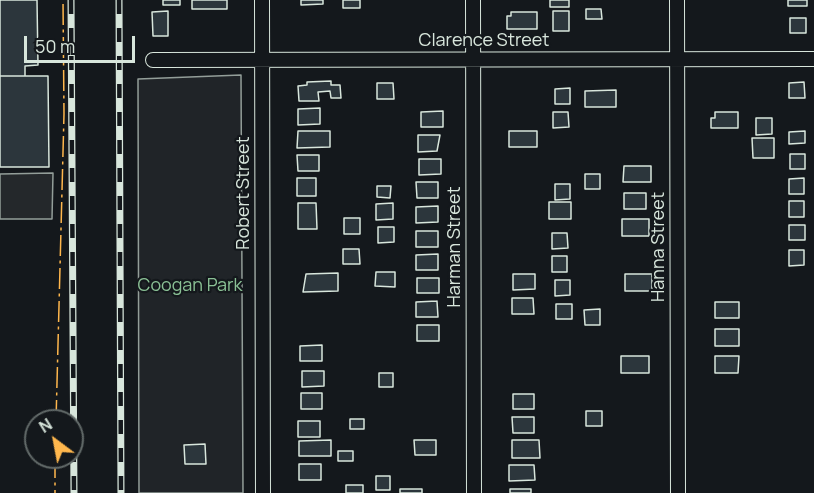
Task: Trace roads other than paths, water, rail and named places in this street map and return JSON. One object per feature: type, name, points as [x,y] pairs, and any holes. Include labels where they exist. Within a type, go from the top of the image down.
[{"type":"street","name":"Robert Street","points":[[262,0],[263,493]]},
{"type":"street","name":"Harman Street","points":[[473,0],[474,493]]},
{"type":"street","name":"Hanna Street","points":[[677,0],[678,493]]},
{"type":"street","name":"Clarence Street","points":[[153,60],[814,59]]},
{"type":"railway","points":[[71,0],[74,493]]},
{"type":"railway","points":[[119,0],[121,493]]},
{"type":"park label","name":"Coogan Park","points":[[190,286]]}]
